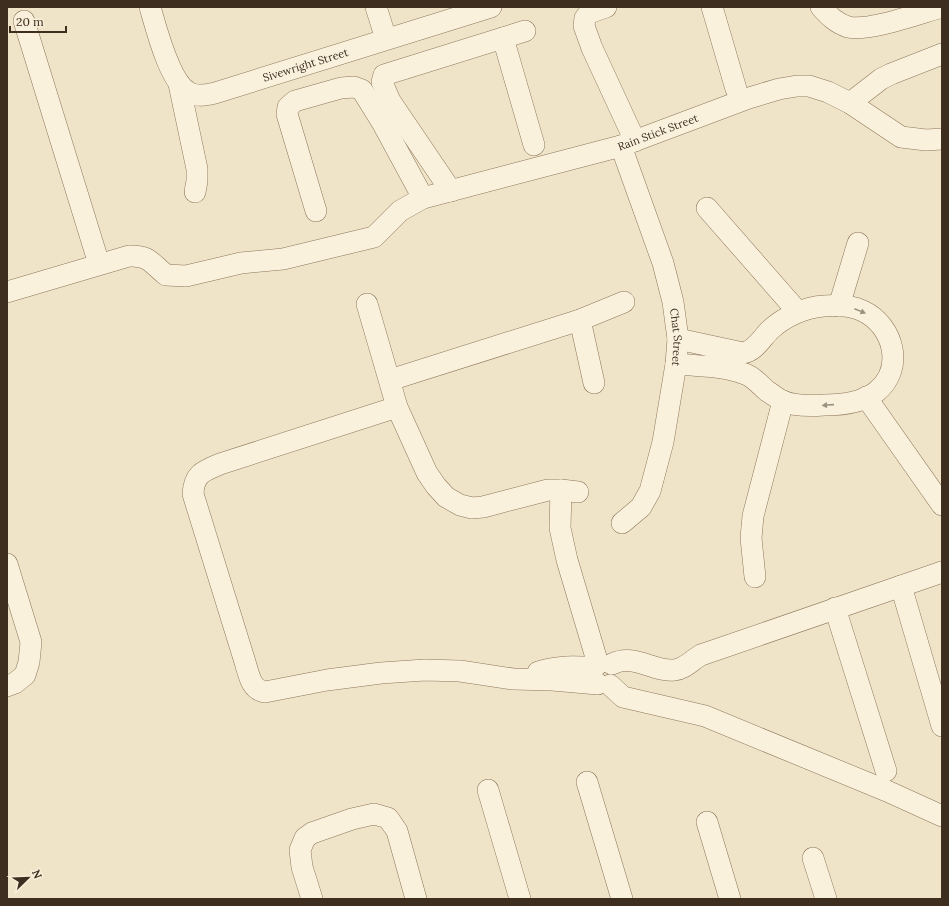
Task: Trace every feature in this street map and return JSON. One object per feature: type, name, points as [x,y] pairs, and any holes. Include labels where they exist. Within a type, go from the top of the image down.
[{"type":"street","points":[[150,7],[156,30],[171,70],[178,84],[197,169],[195,192]]},
{"type":"street","points":[[376,7],[386,39]]},
{"type":"street","name":"Sivewright Street","points":[[178,84],[191,94],[200,96],[214,93],[491,7]]},
{"type":"street","name":"Chat Street","points":[[606,7],[589,14],[585,18],[584,26],[628,144],[663,263],[673,302],[678,339],[676,364],[663,442],[650,491],[641,507],[622,524]]},
{"type":"street","points":[[712,7],[736,89]]},
{"type":"street","points":[[821,7],[833,20],[849,27],[875,26],[942,7]]},
{"type":"street","points":[[7,292],[99,264],[24,21]]},
{"type":"street","points":[[451,191],[390,101],[382,82],[384,75],[525,31]]},
{"type":"street","points":[[503,38],[534,145]]},
{"type":"street","points":[[850,103],[881,79],[942,54]]},
{"type":"street","name":"Rain Stick Street","points":[[99,264],[129,256],[139,255],[147,259],[166,275],[186,276],[241,263],[283,259],[374,237],[400,211],[423,198],[628,144],[749,98],[779,89],[797,86],[809,86],[828,92],[850,103],[900,137],[926,140],[942,139]]},
{"type":"street","points":[[316,211],[286,114],[288,107],[295,101],[341,88],[354,87],[362,90],[383,124],[423,198]]},
{"type":"street","points":[[707,208],[798,312]]},
{"type":"street","points":[[839,306],[858,243]]},
{"type":"street","points":[[390,380],[580,320],[624,302]]},
{"type":"street","points":[[367,304],[397,407],[427,473],[446,497],[460,505],[472,508],[483,507],[548,490],[569,491],[560,528],[567,560],[602,673],[623,697],[705,716],[887,791],[942,816]]},
{"type":"street","points":[[676,364],[729,370],[745,374],[783,401],[800,405],[824,405],[852,402],[875,392],[888,376],[893,362],[893,352],[889,337],[881,326],[863,311],[839,306],[823,306],[798,312],[771,330],[753,350],[749,352],[743,353],[678,339]]},
{"type":"street","points":[[580,320],[594,384]]},
{"type":"street","points":[[703,367],[706,345]]},
{"type":"street","points":[[866,397],[942,505]]},
{"type":"street","points":[[755,577],[751,538],[754,516],[783,401]]},
{"type":"street","points":[[397,407],[220,464],[206,469],[198,475],[193,494],[251,681],[256,690],[265,692],[326,680],[381,673],[425,670],[460,671],[513,679],[550,669],[570,666],[602,673],[617,662],[634,660],[666,670],[674,670],[681,668],[701,654],[942,572]]},
{"type":"street","points":[[7,564],[30,642],[29,662],[25,675],[15,683],[7,686]]},
{"type":"street","points":[[901,586],[942,726]]},
{"type":"street","points":[[835,608],[886,772]]},
{"type":"street","points":[[587,782],[622,899]]},
{"type":"street","points":[[488,790],[520,899]]},
{"type":"street","points":[[312,899],[302,867],[300,850],[306,838],[312,832],[352,819],[374,814],[388,818],[396,831],[416,899]]},
{"type":"street","points":[[706,822],[730,899]]},
{"type":"street","points":[[813,858],[826,899]]}]
